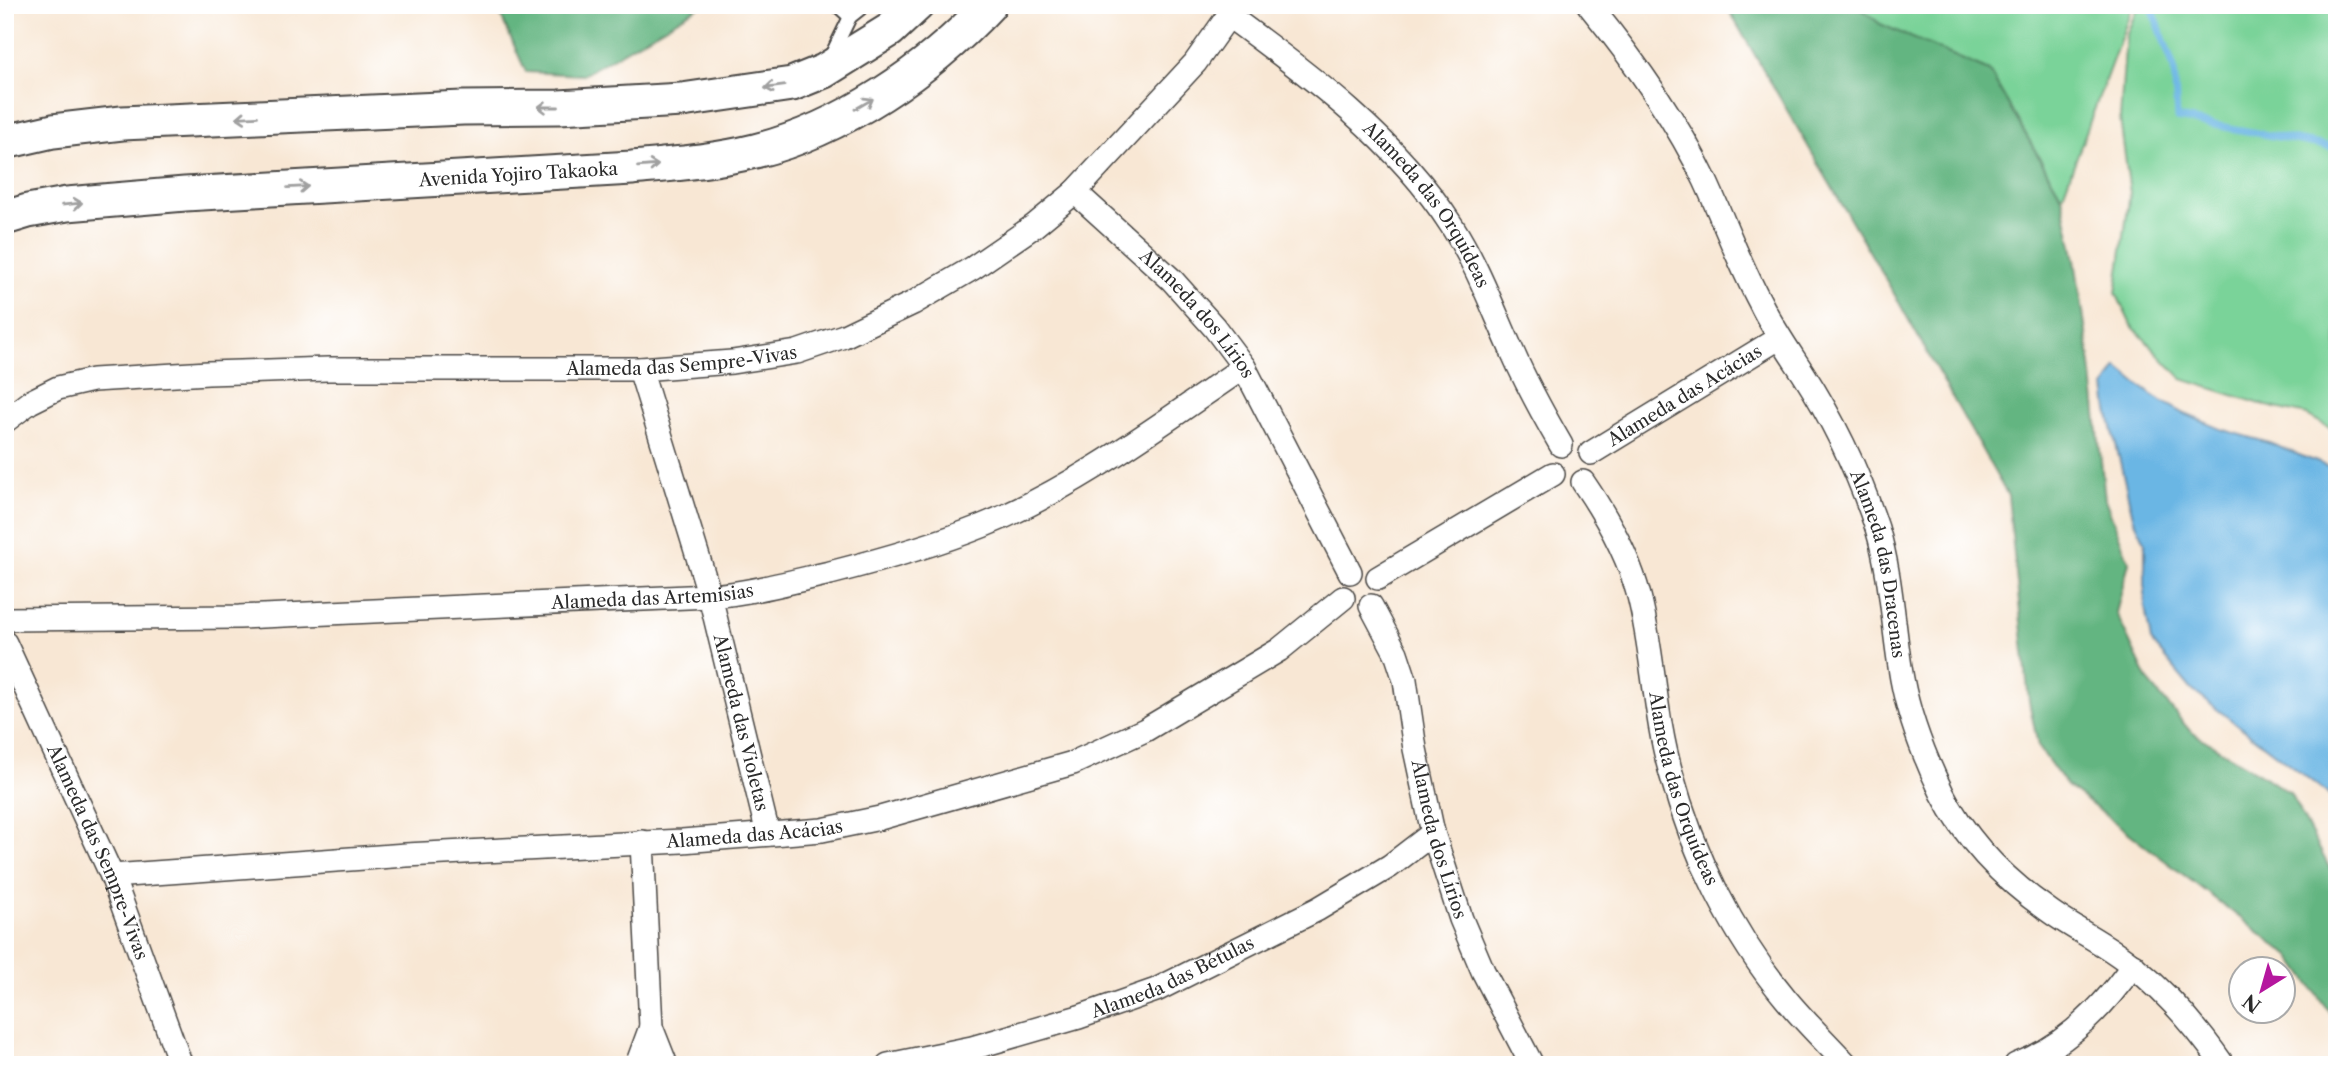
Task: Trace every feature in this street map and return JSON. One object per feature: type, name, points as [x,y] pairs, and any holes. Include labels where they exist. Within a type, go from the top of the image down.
[{"type":"main road","points":[[5,142],[53,131],[122,123],[682,100],[792,84],[824,71],[890,30],[917,5]]},
{"type":"main road","name":"Avenida Yojiro Takaoka","points":[[5,218],[28,211],[93,202],[212,192],[632,168],[698,162],[756,151],[815,130],[868,103],[931,59],[989,5]]},
{"type":"street","name":"Alameda das Dracenas","points":[[1589,5],[1624,47],[1668,114],[1704,177],[1758,300],[1779,338],[1804,374],[1859,479],[1877,530],[1887,573],[1903,683],[1916,729],[1943,794],[1972,839],[2003,875],[2048,911],[2133,965],[2197,1030],[2223,1065]]},
{"type":"street","name":"Alameda das Sempre-Vivas","points":[[5,421],[30,402],[58,388],[93,380],[328,369],[640,369],[732,362],[797,352],[844,336],[914,303],[974,268],[1034,226],[1074,192],[1157,106],[1195,63],[1233,11]]},
{"type":"street","name":"Alameda das Orquídeas","points":[[1233,11],[1387,145],[1420,181],[1452,226],[1476,270],[1532,394],[1561,445]]},
{"type":"street","name":"Alameda dos Lírios","points":[[1074,192],[1172,280],[1214,327],[1244,367],[1350,572]]},
{"type":"street","name":"Alameda das Acácias","points":[[1591,453],[1779,338]]},
{"type":"street","name":"Alameda das Artemisias","points":[[5,619],[239,617],[710,596],[782,584],[909,553],[984,526],[1058,489],[1244,367]]},
{"type":"street","name":"Alameda das Violetas","points":[[640,369],[710,596],[768,834]]},
{"type":"street","points":[[1577,443],[1591,453],[1593,469],[1583,482],[1566,484],[1553,474],[1551,458],[1561,445],[1577,443]]},
{"type":"street","points":[[1378,578],[1553,474]]},
{"type":"street","name":"Alameda das Orquídeas","points":[[1583,482],[1625,555],[1638,594],[1660,729],[1671,774],[1692,837],[1718,897],[1749,947],[1786,998],[1847,1065]]},
{"type":"street","points":[[1366,569],[1378,578],[1380,593],[1371,606],[1356,608],[1343,598],[1341,584],[1350,572],[1366,569]]},
{"type":"street","name":"Alameda das Acácias","points":[[112,876],[822,830],[880,818],[1073,763],[1145,730],[1279,650],[1343,598]]},
{"type":"street","name":"Alameda dos Lírios","points":[[1371,606],[1396,653],[1405,680],[1415,750],[1433,832],[1470,940],[1483,971],[1532,1065]]},
{"type":"street","name":"Alameda das Sempre-Vivas","points":[[5,643],[112,876],[181,1065]]},
{"type":"street","name":"Alameda das Bétulas","points":[[888,1065],[972,1048],[1079,1017],[1156,989],[1318,909],[1390,866],[1433,832]]},
{"type":"street","points":[[642,842],[651,1027],[666,1065]]},
{"type":"street","points":[[2016,1065],[2062,1040],[2090,1019],[2115,991],[2133,965]]},
{"type":"street","points":[[636,1065],[651,1027]]},
{"type":"lane","points":[[837,5],[850,17]]},
{"type":"lane","points":[[824,71],[850,17],[865,5]]},
{"type":"green space","points":[[496,5],[702,5],[583,75],[526,72]]},
{"type":"green space","points":[[1724,5],[1857,5],[1880,24],[1989,71],[2062,197],[2091,365],[2105,499],[2129,562],[2116,613],[2148,681],[2190,731],[2290,793],[2337,882],[2337,1023],[2296,965],[2296,954],[2287,954],[2066,785],[2038,746],[2029,701],[2008,496]]},
{"type":"green space","points":[[1857,5],[2133,5],[2062,197],[1989,71],[1880,24]]},
{"type":"green space","points":[[2139,5],[2337,5],[2337,432],[2307,415],[2267,406],[2182,379],[2131,325],[2116,293],[2130,193],[2120,119],[2126,35]]},
{"type":"water","points":[[2117,367],[2153,396],[2185,414],[2337,470],[2337,804],[2335,799],[2192,690],[2151,641],[2145,607],[2145,542],[2133,517],[2105,387]]},
{"type":"waterway","points":[[2151,5],[2174,68],[2177,118],[2337,148]]}]
